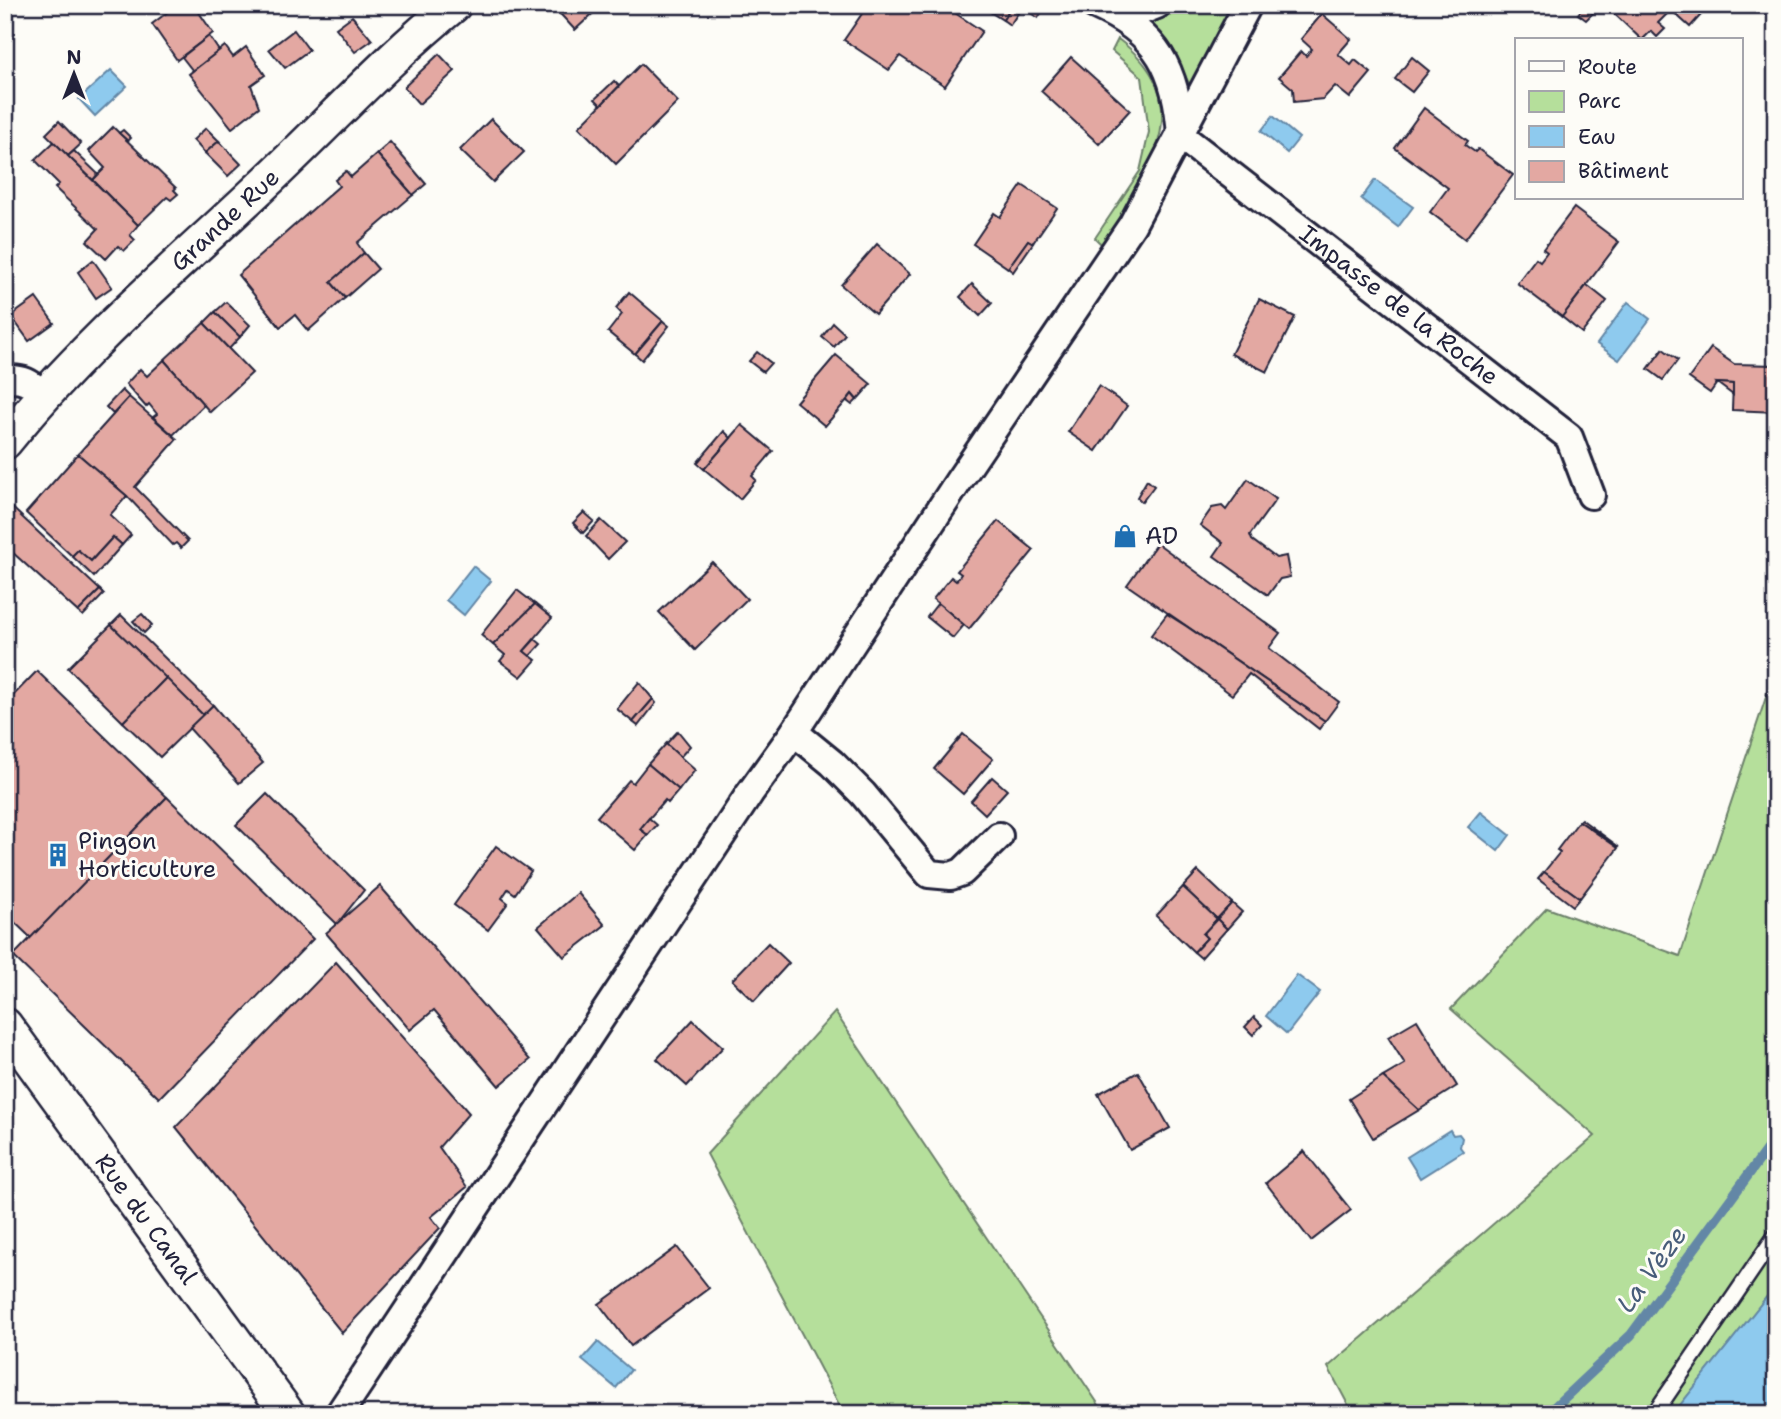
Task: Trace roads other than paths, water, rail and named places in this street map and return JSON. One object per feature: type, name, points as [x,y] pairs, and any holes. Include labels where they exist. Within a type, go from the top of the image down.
[{"type":"street","name":"Grande Rue","points":[[5,442],[43,394],[292,158],[382,68],[454,5]]},
{"type":"street","points":[[1104,9],[1142,11],[1157,5]]},
{"type":"street","points":[[338,1414],[750,793],[794,732],[958,482],[1132,225],[1248,5]]},
{"type":"street","points":[[1104,9],[1135,29],[1165,62],[1179,106],[1181,136]]},
{"type":"street","name":"Impasse de la Roche","points":[[1181,136],[1569,437],[1591,495]]},
{"type":"street","points":[[5,380],[31,382],[43,394]]},
{"type":"street","points":[[794,732],[832,762],[863,794],[929,874],[951,876],[962,872],[999,836]]},
{"type":"street","name":"Rue du Canal","points":[[5,1025],[288,1414]]},
{"type":"lane","points":[[1654,1414],[1776,1235]]},
{"type":"water","points":[[111,70],[127,86],[95,116],[79,99]]},
{"type":"water","points":[[1273,116],[1299,138],[1287,153],[1261,131]]},
{"type":"water","points":[[1375,180],[1413,207],[1398,227],[1361,199]]},
{"type":"water","points":[[1628,302],[1650,319],[1619,360],[1597,344]]},
{"type":"water","points":[[473,566],[491,581],[464,615],[446,600]]},
{"type":"water","points":[[1481,812],[1510,835],[1498,851],[1468,827]]},
{"type":"water","points":[[1297,975],[1320,992],[1287,1034],[1266,1016]]},
{"type":"water","points":[[1450,1130],[1453,1135],[1459,1134],[1462,1138],[1460,1147],[1463,1151],[1420,1178],[1407,1157]]},
{"type":"water","points":[[1776,1285],[1776,1414],[1673,1414]]},
{"type":"water","points":[[598,1342],[631,1370],[616,1388],[582,1360]]},
{"type":"waterway","name":"La Vèze","points":[[1547,1414],[1631,1335],[1776,1137]]},
{"type":"place","name":"AD","points":[[1125,536]]},
{"type":"place","name":"Pingon Horticulture","points":[[58,855]]}]
